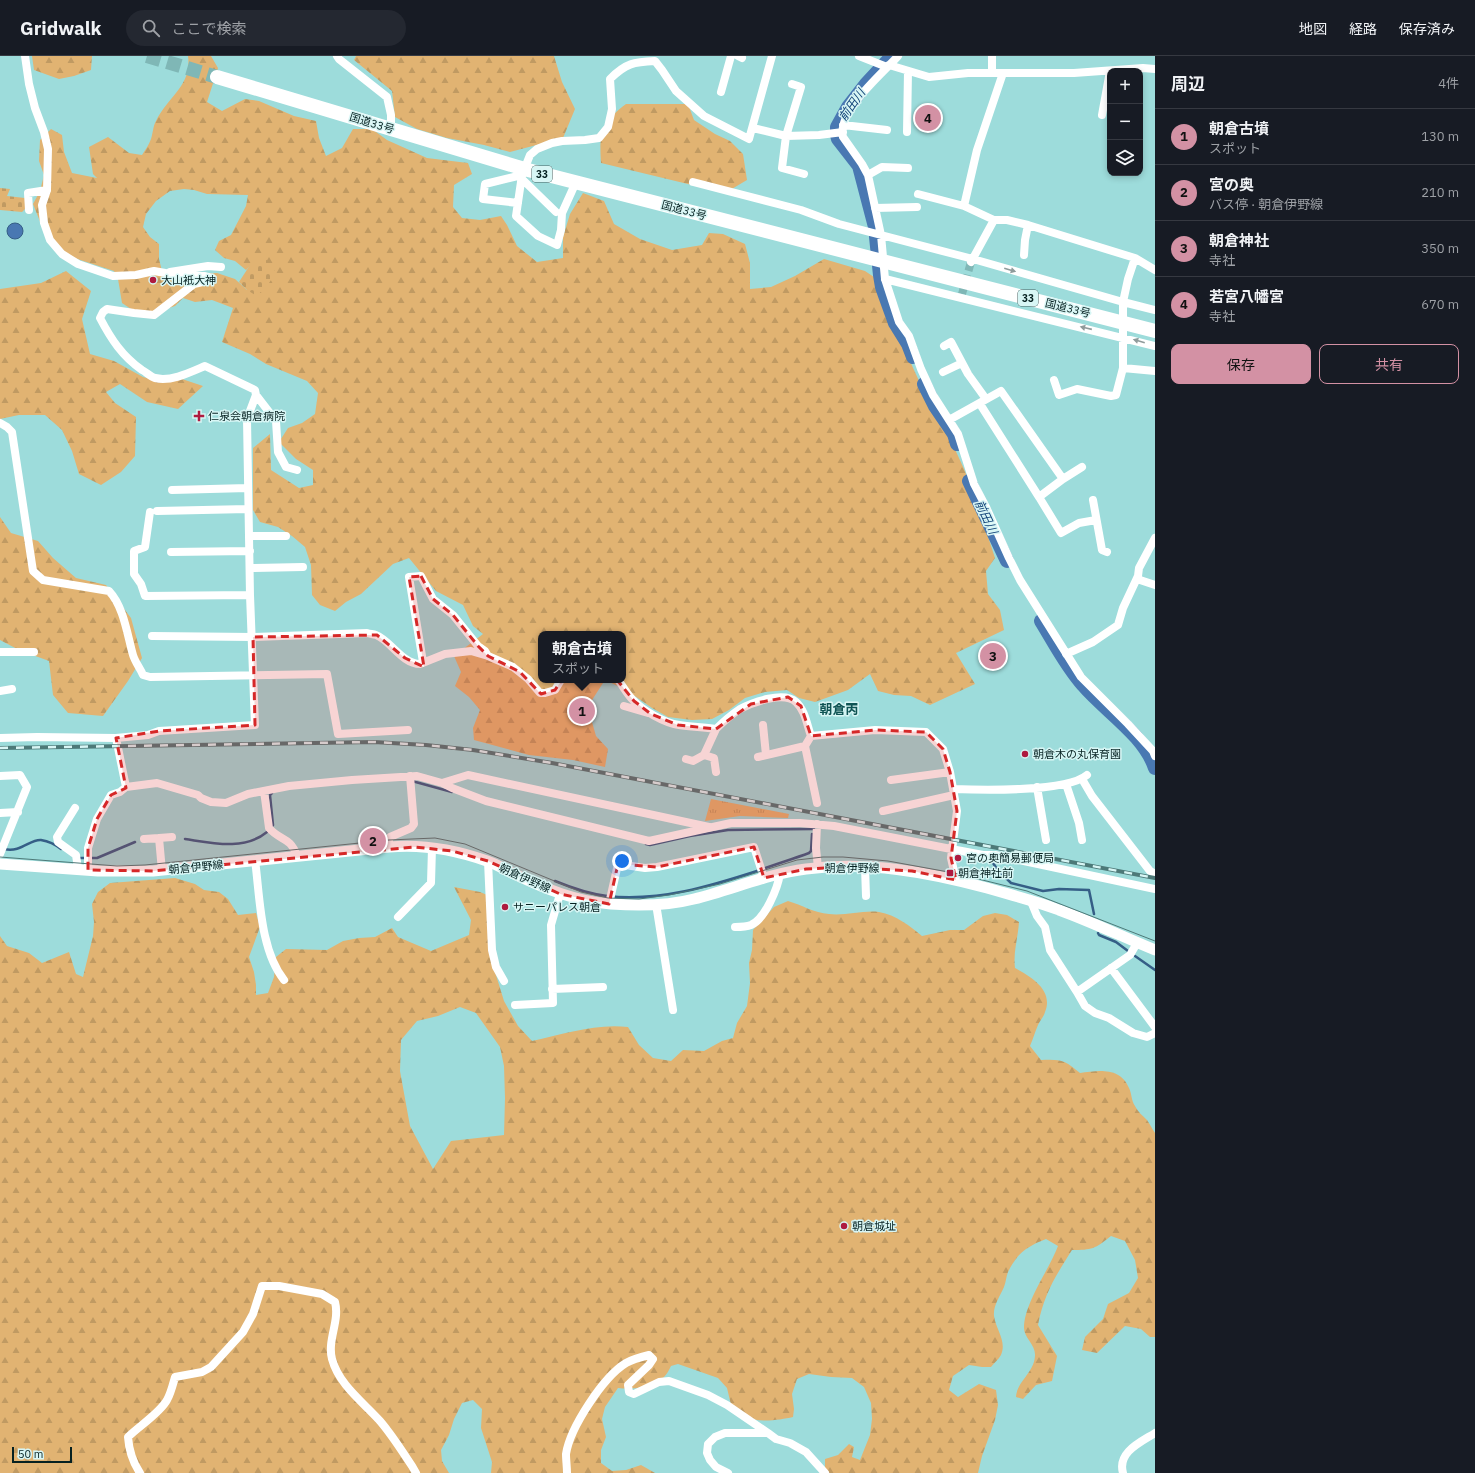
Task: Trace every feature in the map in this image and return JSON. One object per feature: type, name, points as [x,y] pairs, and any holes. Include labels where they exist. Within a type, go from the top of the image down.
[{"type":"highway","name":"国道33号","points":[[217,77],[392,129],[523,174],[576,182],[900,266],[1124,330],[1155,331]]},
{"type":"main road","name":"朝倉伊野線","points":[[0,864],[82,862],[125,872],[162,870],[389,847],[432,848],[452,851],[488,861],[560,894],[609,904],[656,904],[692,900],[780,873],[818,868],[864,867],[912,871],[956,880],[1030,899],[1155,950]]},
{"type":"street","points":[[25,56],[30,90],[48,149],[47,190],[42,206],[44,223],[50,240],[62,254],[78,264],[113,276],[136,275],[154,271],[182,276],[204,276],[212,278],[211,280],[194,284],[154,315],[134,314],[107,309],[103,312],[100,318],[117,347],[133,363],[154,378],[179,376],[206,366],[255,390],[256,395],[276,421],[278,452],[286,467],[297,470]]},
{"type":"street","points":[[337,56],[387,97],[392,129]]},
{"type":"street","points":[[721,92],[731,56]]},
{"type":"street","points":[[576,182],[562,213],[561,230],[557,245],[538,236],[516,216],[523,174],[530,155],[537,149],[552,143],[599,138],[608,127],[612,109],[610,78],[621,67],[637,59],[654,59],[676,91],[704,116],[749,139],[772,56]]},
{"type":"street","points":[[859,56],[929,77],[968,73],[1074,73],[1107,71]]},
{"type":"street","points":[[840,130],[856,103],[885,65],[898,56]]},
{"type":"street","points":[[992,56],[992,73]]},
{"type":"street","points":[[1143,68],[1155,69]]},
{"type":"street","points":[[907,132],[908,71]]},
{"type":"street","points":[[964,206],[977,150],[1002,73]]},
{"type":"street","points":[[792,84],[801,87],[786,136],[782,168],[804,174]]},
{"type":"street","points":[[1102,115],[1107,88]]},
{"type":"street","points":[[753,128],[786,136],[819,135],[840,130],[886,130]]},
{"type":"street","points":[[840,130],[868,175],[881,235],[885,278],[899,322],[909,336],[921,369],[933,395],[960,440],[974,484],[986,507],[1008,558],[1066,654],[1082,677],[1154,752]]},
{"type":"street","points":[[868,175],[882,167],[908,168]]},
{"type":"street","points":[[518,203],[483,199],[485,184],[523,174]]},
{"type":"street","points":[[523,174],[556,212]]},
{"type":"street","points":[[693,182],[801,210],[839,224],[1155,310]]},
{"type":"street","points":[[29,210],[28,193],[47,190]]},
{"type":"street","points":[[918,194],[964,206],[994,220],[1007,220],[1028,225],[1135,258],[1155,270]]},
{"type":"street","points":[[876,208],[917,207]]},
{"type":"street","points":[[972,261],[994,220]]},
{"type":"street","points":[[1024,255],[1028,225]]},
{"type":"street","points":[[1054,380],[1059,395],[1077,389],[1111,396],[1116,395],[1123,368],[1124,302],[1128,279],[1135,258]]},
{"type":"street","points":[[165,273],[208,266],[221,267]]},
{"type":"street","points":[[885,278],[961,296],[1124,330],[1155,346]]},
{"type":"street","points":[[944,346],[951,342],[983,401],[1061,533],[1079,523],[1096,520]]},
{"type":"street","points":[[944,372],[962,363]]},
{"type":"street","points":[[1123,368],[1155,371]]},
{"type":"street","points":[[949,420],[1001,391],[1063,479]]},
{"type":"street","points":[[0,738],[116,738],[148,735],[159,731],[255,725],[253,636],[250,595],[247,419],[256,395]]},
{"type":"street","points":[[0,423],[12,432],[33,571],[43,580],[109,590],[115,597],[120,608],[134,657],[143,674],[150,677],[327,674],[338,734],[408,730]]},
{"type":"street","points":[[1039,497],[1082,467]]},
{"type":"street","points":[[172,490],[248,488]]},
{"type":"street","points":[[1093,500],[1102,550],[1107,552]]},
{"type":"street","points":[[248,509],[153,511],[145,548],[134,551],[134,574],[141,584],[145,596],[250,595]]},
{"type":"street","points":[[249,536],[286,536]]},
{"type":"street","points":[[1066,654],[1093,642],[1118,625],[1123,608],[1137,578],[1139,568],[1155,538]]},
{"type":"street","points":[[171,552],[250,551]]},
{"type":"street","points":[[250,568],[303,567]]},
{"type":"street","points":[[423,662],[409,577],[421,576],[433,599],[453,615],[478,646],[486,651],[488,656]]},
{"type":"street","points":[[1137,578],[1155,581]]},
{"type":"street","points":[[1137,578],[1155,585]]},
{"type":"street","points":[[152,636],[372,634],[377,635],[405,658],[416,664],[444,654],[471,651],[488,656],[513,667],[528,679],[540,693],[555,690],[559,683]]},
{"type":"street","points":[[0,652],[34,652]]},
{"type":"street","points":[[620,683],[634,701],[651,714]]},
{"type":"street","points":[[0,691],[12,689]]},
{"type":"street","points":[[686,759],[693,761],[704,755],[716,729],[741,709],[751,704],[781,697],[788,697],[800,706],[811,736]]},
{"type":"street","points":[[624,706],[651,714],[671,723],[716,729]]},
{"type":"street","points":[[763,725],[766,755]]},
{"type":"street","points":[[811,736],[875,730],[926,732],[943,749],[950,772],[957,811],[950,858],[956,880]]},
{"type":"street","points":[[811,736],[805,746],[817,803]]},
{"type":"street","points":[[116,738],[126,787]]},
{"type":"street","points":[[758,757],[805,746]]},
{"type":"street","points":[[704,755],[714,758],[716,772]]},
{"type":"street","points":[[891,780],[950,772]]},
{"type":"street","points":[[0,776],[20,775],[27,787],[2,850]]},
{"type":"street","points":[[442,783],[468,775],[710,827]]},
{"type":"street","points":[[389,847],[390,837],[411,828],[414,824],[410,776]]},
{"type":"street","points":[[75,808],[57,837],[58,842],[82,862],[97,819],[111,795],[120,792],[126,787],[157,783],[198,795],[201,798],[211,802],[224,804],[248,794],[264,791],[320,783],[417,776],[442,783],[486,801],[649,842],[731,823],[792,822],[817,824],[952,846],[983,855],[995,855],[1155,889]]},
{"type":"street","points":[[883,811],[954,792],[1066,784],[1084,777],[1092,796],[1150,870],[1155,874]]},
{"type":"street","points":[[1066,784],[1082,840]]},
{"type":"street","points":[[1037,787],[1046,840]]},
{"type":"street","points":[[264,791],[269,828],[293,846],[296,856]]},
{"type":"street","points":[[0,813],[18,812]]},
{"type":"street","points":[[817,824],[816,848],[818,868]]},
{"type":"street","points":[[144,839],[172,837]]},
{"type":"street","points":[[159,838],[162,870]]},
{"type":"street","points":[[609,904],[618,864],[651,868],[754,847],[764,878]]},
{"type":"street","points":[[398,917],[431,883],[432,848]]},
{"type":"street","points":[[255,860],[267,943],[277,972],[284,980]]},
{"type":"street","points":[[488,861],[492,950],[496,967],[504,981]]},
{"type":"street","points":[[864,867],[866,896]]},
{"type":"street","points":[[735,926],[751,925],[758,921],[773,897],[779,882],[780,873]]},
{"type":"street","points":[[515,1005],[553,1003],[551,925],[560,894]]},
{"type":"street","points":[[1030,899],[1037,916],[1045,927],[1050,950],[1077,992],[1084,1006],[1095,1013],[1109,1018],[1133,1033],[1147,1036],[1155,1033]]},
{"type":"street","points":[[656,904],[673,1010]]},
{"type":"street","points":[[1077,992],[1130,955],[1136,943]]},
{"type":"street","points":[[1111,968],[1155,1027]]},
{"type":"street","points":[[552,989],[603,987]]},
{"type":"street","points":[[140,1473],[129,1452],[128,1437],[140,1425],[159,1411],[167,1400],[175,1377],[202,1372],[211,1367],[243,1332],[253,1314],[262,1286],[273,1286],[322,1294],[335,1302],[337,1308],[331,1343],[332,1358],[336,1371],[345,1385],[381,1422],[416,1473]]},
{"type":"street","points":[[567,1473],[566,1454],[574,1430],[595,1394],[617,1370],[626,1363],[649,1355],[653,1359],[650,1365],[628,1385],[629,1392],[634,1394],[659,1382],[669,1381],[708,1394],[768,1432],[776,1439],[790,1443],[806,1452],[825,1473]]},
{"type":"street","points":[[728,1473],[716,1467],[710,1460],[707,1453],[708,1444],[715,1437],[725,1433],[768,1432]]},
{"type":"street","points":[[1123,1473],[1123,1458],[1132,1448],[1155,1433]]},
{"type":"highlighted area","points":[[421,576],[433,599],[453,615],[488,656],[520,672],[541,694],[555,690],[576,659],[591,657],[606,666],[634,701],[651,714],[678,725],[716,729],[751,704],[788,697],[801,706],[811,736],[875,730],[926,732],[943,749],[950,772],[957,811],[951,858],[956,880],[912,871],[844,867],[806,869],[764,878],[754,847],[657,867],[618,864],[609,904],[560,894],[488,861],[452,851],[415,847],[153,871],[88,870],[88,848],[97,819],[111,795],[126,788],[116,738],[159,731],[255,725],[253,637],[377,635],[405,658],[424,667],[409,577]]},
{"type":"green space","points":[[32,56],[92,56],[91,70],[59,79],[34,70]]},
{"type":"green space","points":[[188,56],[211,56],[218,68],[207,102],[222,111],[245,99],[259,101],[294,116],[316,121],[319,138],[326,156],[342,148],[353,129],[372,129],[387,140],[427,158],[468,163],[472,174],[454,185],[453,207],[462,218],[480,220],[501,216],[517,246],[537,262],[563,258],[563,237],[570,214],[583,193],[604,201],[614,224],[640,239],[672,250],[702,245],[709,233],[723,234],[745,244],[750,263],[750,289],[771,287],[795,276],[824,259],[865,271],[874,277],[894,324],[906,342],[909,359],[931,407],[943,423],[964,469],[995,558],[986,571],[988,594],[1000,610],[1004,630],[956,653],[975,684],[930,705],[911,696],[894,695],[878,691],[870,674],[848,690],[815,702],[799,698],[787,690],[765,692],[745,698],[729,710],[712,719],[692,720],[668,717],[626,690],[611,683],[626,683],[626,631],[538,631],[538,683],[603,683],[592,700],[590,715],[596,736],[608,749],[605,767],[573,760],[529,755],[474,740],[473,728],[480,710],[469,697],[455,686],[461,672],[454,656],[483,634],[473,626],[463,605],[436,591],[409,558],[393,564],[361,594],[346,602],[335,611],[320,605],[312,595],[311,565],[305,547],[278,527],[260,522],[253,510],[253,448],[270,434],[271,470],[299,488],[313,485],[313,470],[296,459],[279,442],[288,428],[302,423],[315,414],[318,393],[307,381],[266,364],[250,354],[222,342],[233,308],[212,300],[195,302],[183,298],[175,306],[154,313],[134,311],[122,303],[118,279],[114,271],[65,255],[47,239],[33,204],[40,191],[44,175],[39,161],[40,140],[51,129],[62,135],[64,152],[72,173],[97,178],[93,174],[89,147],[108,137],[129,153],[142,155],[152,137],[156,121],[183,83],[186,75]],"holes":[[[184,189],[207,194],[248,195],[246,206],[231,235],[219,241],[215,250],[224,258],[235,261],[246,270],[251,265],[247,290],[235,279],[217,273],[183,275],[162,271],[159,259],[159,244],[150,237],[143,227],[146,214],[156,201],[170,191]]]},
{"type":"green space","points":[[356,56],[554,56],[562,82],[575,109],[563,138],[510,152],[447,138],[417,129],[395,117],[392,91],[354,60]]},
{"type":"green space","points":[[626,104],[688,104],[694,120],[715,134],[730,141],[743,154],[747,180],[725,193],[601,163],[601,136],[603,129],[611,117]]},
{"type":"green space","points":[[0,188],[10,189],[7,196],[25,198],[25,209],[22,212],[0,210]]},
{"type":"green space","points":[[265,259],[273,265],[275,274],[257,296],[247,290],[239,282],[250,265]]},
{"type":"green space","points":[[66,271],[91,291],[82,319],[90,354],[114,361],[143,377],[163,382],[182,379],[203,386],[178,409],[147,402],[120,384],[106,392],[115,403],[136,417],[135,456],[121,472],[101,485],[79,474],[72,451],[62,430],[45,415],[19,415],[0,419],[0,289],[41,283]]},
{"type":"green space","points":[[0,517],[11,533],[38,541],[53,558],[76,578],[106,585],[131,618],[142,658],[128,681],[103,716],[68,713],[53,695],[49,661],[19,650],[0,640]]},
{"type":"green space","points":[[711,799],[789,814],[788,818],[740,816],[705,821]]},
{"type":"green space","points":[[175,878],[195,884],[204,890],[219,892],[228,899],[238,915],[256,913],[260,927],[249,957],[254,972],[256,995],[268,993],[274,977],[276,957],[286,949],[327,950],[343,941],[375,937],[392,928],[398,937],[431,951],[469,935],[471,920],[454,887],[480,892],[492,897],[492,962],[504,1001],[518,1026],[532,1041],[592,1028],[616,1026],[628,1027],[639,1045],[653,1058],[671,1061],[683,1050],[704,1051],[722,1041],[733,1038],[737,1023],[747,1006],[750,983],[749,963],[752,950],[753,930],[774,907],[788,901],[813,911],[829,914],[867,912],[885,913],[897,918],[922,936],[950,930],[964,930],[983,916],[995,913],[1007,915],[1019,922],[1015,951],[1015,968],[1034,980],[1044,991],[1046,997],[1047,1004],[1044,1014],[1030,1046],[1041,1060],[1062,1061],[1080,1073],[1101,1071],[1115,1073],[1120,1076],[1125,1081],[1131,1092],[1136,1108],[1147,1120],[1155,1133],[1155,1337],[1150,1337],[1141,1329],[1125,1326],[1097,1353],[1082,1350],[1085,1337],[1103,1319],[1108,1304],[1129,1293],[1138,1278],[1135,1260],[1125,1241],[1111,1236],[1093,1248],[1072,1250],[1051,1286],[1043,1304],[1038,1325],[1057,1356],[1052,1381],[1036,1385],[1023,1399],[1016,1397],[1019,1386],[1032,1367],[1035,1356],[1034,1348],[1025,1332],[1025,1318],[1032,1297],[1058,1246],[1046,1239],[1034,1244],[1024,1251],[1011,1265],[994,1312],[995,1321],[1003,1345],[1001,1355],[991,1367],[969,1365],[953,1376],[949,1390],[958,1397],[979,1384],[996,1390],[998,1405],[995,1420],[982,1456],[978,1473],[825,1473],[825,1459],[838,1455],[849,1444],[854,1447],[852,1457],[860,1460],[870,1435],[872,1419],[871,1403],[864,1387],[852,1378],[809,1374],[797,1379],[792,1394],[794,1409],[793,1417],[776,1420],[757,1420],[746,1417],[732,1409],[727,1388],[718,1378],[678,1364],[671,1366],[664,1377],[654,1383],[630,1389],[618,1388],[605,1407],[602,1419],[606,1437],[601,1450],[601,1463],[612,1471],[626,1470],[641,1465],[655,1473],[491,1473],[492,1462],[481,1428],[482,1409],[473,1400],[462,1403],[441,1450],[442,1461],[449,1473],[0,1473],[0,936],[7,946],[29,953],[42,963],[69,952],[76,974],[83,977],[93,936],[94,922],[92,904],[98,892],[110,883]],"holes":[[[460,1007],[476,1013],[500,1047],[504,1066],[504,1135],[451,1141],[433,1169],[410,1126],[400,1071],[401,1040],[417,1021],[438,1016]]]},
{"type":"water","points":[[15,223],[22,228],[23,231],[18,238],[15,239],[8,234],[7,231],[12,224]]},
{"type":"waterway","name":"前田川","points":[[875,227],[859,166],[838,139],[837,127],[848,107],[866,84],[892,56]]},
{"type":"waterway","name":"前田川","points":[[876,237],[882,287],[895,323],[908,344],[913,357]]},
{"type":"waterway","name":"前田川","points":[[924,384],[935,406],[954,434],[957,444]]},
{"type":"waterway","name":"前田川","points":[[969,481],[1007,561]]},
{"type":"waterway","name":"前田川","points":[[1041,621],[1077,678],[1092,695],[1133,734],[1150,756],[1155,768]]},
{"type":"waterway","points":[[412,781],[452,792]]},
{"type":"waterway","points":[[272,793],[270,795],[272,826]]},
{"type":"waterway","points":[[646,844],[650,845],[690,836],[728,830],[814,829]]},
{"type":"waterway","points":[[185,839],[217,844],[238,844],[258,838],[267,832]]},
{"type":"waterway","points":[[555,881],[594,894],[607,896],[646,897],[665,895],[704,887],[809,853],[811,851],[812,834]]},
{"type":"waterway","points":[[4,849],[10,850],[20,848],[37,840],[46,841],[61,849]]},
{"type":"waterway","points":[[77,858],[97,858],[135,842]]},
{"type":"waterway","points":[[989,857],[997,869],[1011,883],[1043,891],[1059,889],[1089,890],[1094,914]]},
{"type":"waterway","points":[[1098,933],[1099,935],[1116,942],[1128,951]]},
{"type":"waterway","points":[[1135,956],[1155,970]]},
{"type":"tunnel","points":[[147,56],[217,77]]},
{"type":"tunnel","points":[[962,294],[971,262]]},
{"type":"tram line","points":[[0,857],[117,866],[145,865],[389,840],[435,838],[465,844],[581,892],[608,898],[639,899],[669,895],[720,884],[797,860],[823,857],[843,857],[888,861],[954,873],[1027,891],[1155,941]]},
{"type":"railway","points":[[0,748],[374,742],[473,750],[552,763],[1155,878]]},
{"type":"place","name":"若宮八幡宮","points":[[928,118]]},
{"type":"place","name":"大山衹大神","points":[[153,280]]},
{"type":"place","name":"仁泉会朝倉病院","points":[[199,416]]},
{"type":"place","name":"朝倉神社","points":[[993,656]]},
{"type":"place","name":"朝倉古墳","points":[[582,711]]},
{"type":"place","name":"朝倉木の丸保育園","points":[[1025,754]]},
{"type":"place","name":"宮の奥","points":[[373,841]]},
{"type":"place","name":"宮の奥簡易郵便局","points":[[958,858]]},
{"type":"place","name":"朝倉神社前","points":[[950,873]]},
{"type":"place","name":"サニーパレス朝倉","points":[[505,907]]},
{"type":"place","name":"朝倉城址","points":[[844,1226]]},
{"type":"district","name":"朝倉丙","points":[[839,709]]}]
